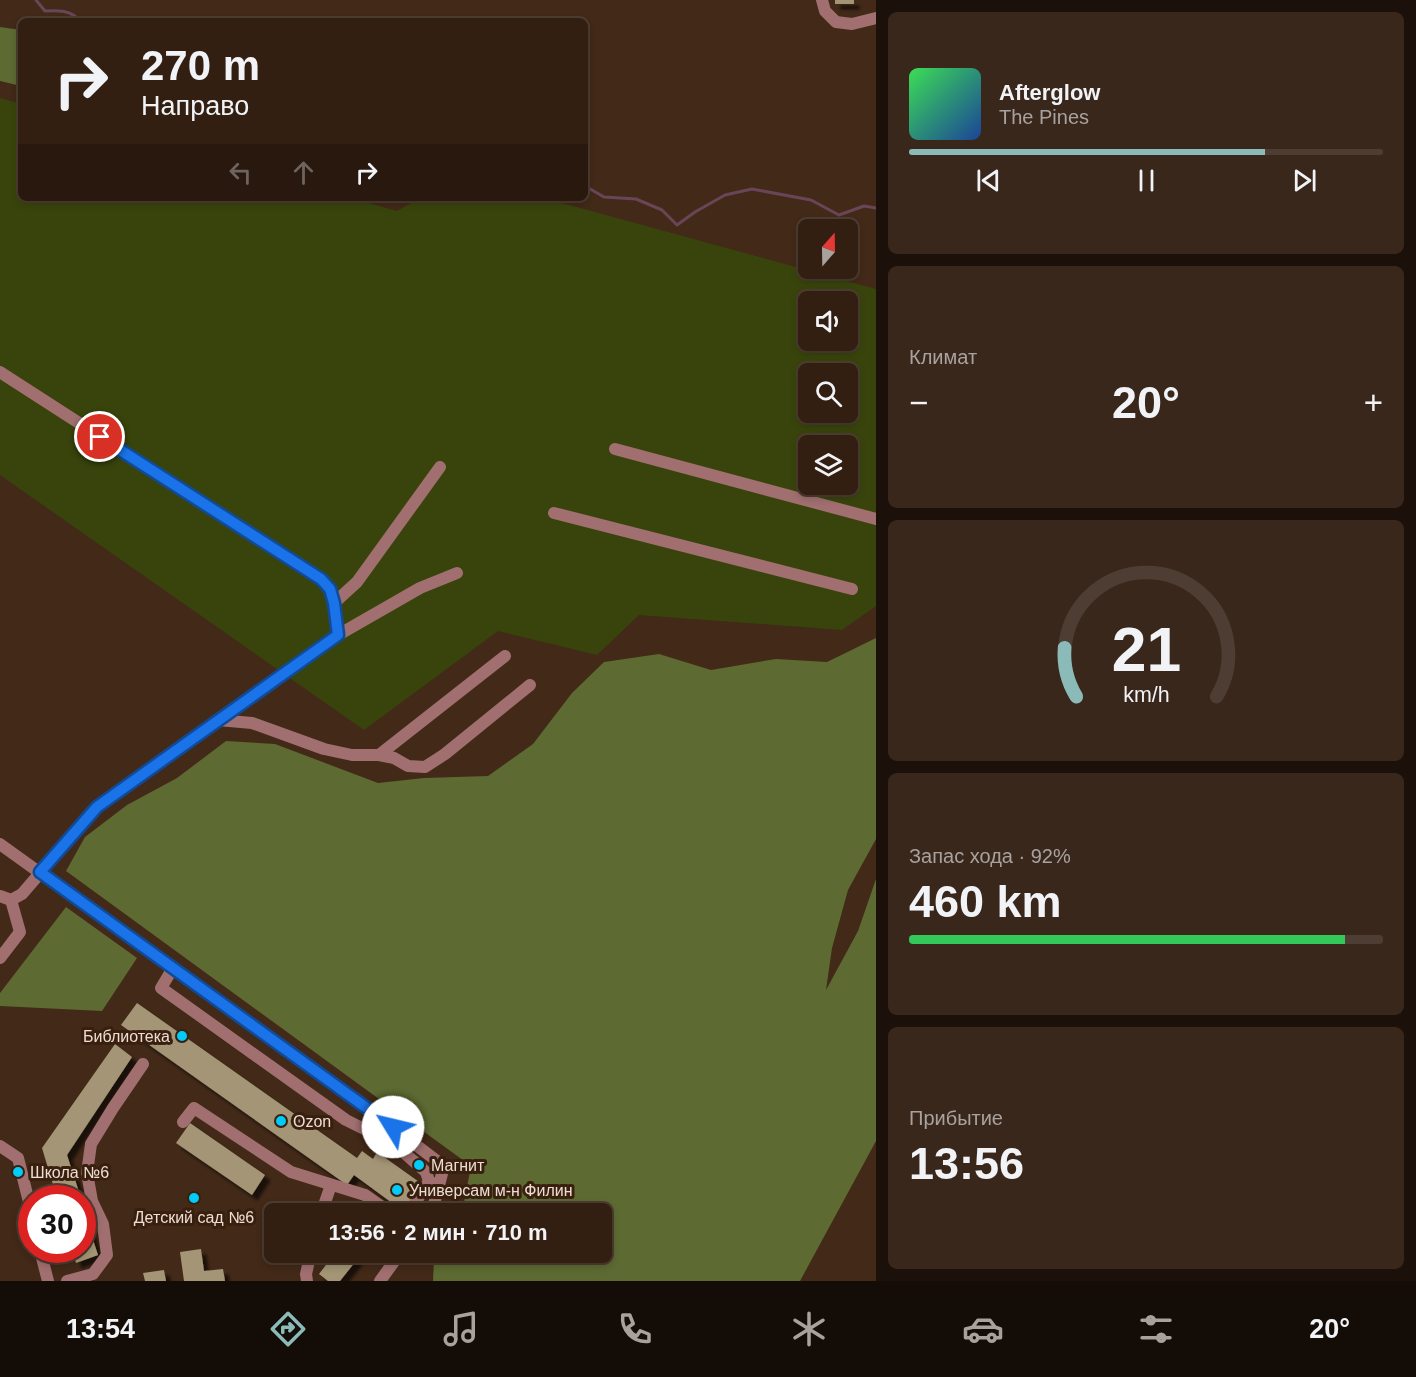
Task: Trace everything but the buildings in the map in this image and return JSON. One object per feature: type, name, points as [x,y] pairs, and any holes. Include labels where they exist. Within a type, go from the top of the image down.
[{"type":"street","points":[[822,0],[825,11],[836,22],[852,24],[876,18]]},
{"type":"street","points":[[0,372],[321,579],[330,589],[338,635]]},
{"type":"street","points":[[615,449],[876,519]]},
{"type":"street","points":[[334,603],[357,582],[440,467]]},
{"type":"street","points":[[554,513],[852,589]]},
{"type":"street","points":[[0,958],[20,932],[5,898],[22,894],[97,807],[338,635],[420,588],[457,573]]},
{"type":"street","points":[[378,755],[505,656]]},
{"type":"street","points":[[218,720],[252,723],[324,749],[352,755],[378,755],[394,758],[408,766],[425,767],[445,754],[530,685]]},
{"type":"street","points":[[0,844],[437,1161],[443,1170],[418,1203]]},
{"type":"street","points":[[172,968],[161,988],[346,1120],[402,1151],[426,1172],[434,1184],[434,1203]]},
{"type":"street","points":[[70,1281],[93,1274],[107,1255],[103,1224],[92,1201],[87,1173],[91,1144],[112,1108],[143,1064]]},
{"type":"street","points":[[183,1122],[194,1108],[291,1172],[365,1195],[376,1203]]},
{"type":"street","points":[[370,1132],[378,1116]]},
{"type":"street","points":[[0,1146],[18,1158],[25,1185]]},
{"type":"street","points":[[325,1203],[331,1185]]},
{"type":"street","points":[[43,1263],[48,1281]]},
{"type":"street","points":[[304,1279],[308,1263]]},
{"type":"street","points":[[380,1281],[393,1263]]},
{"type":"green space","points":[[0,27],[18,30],[18,85],[0,81]]},
{"type":"green space","points":[[0,98],[18,103],[18,201],[362,201],[397,211],[415,201],[555,201],[798,268],[798,279],[840,279],[876,289],[876,606],[842,630],[639,615],[597,655],[498,631],[364,730],[0,475]]},
{"type":"green space","points":[[876,638],[876,839],[848,890],[832,948],[826,990],[858,931],[876,879],[876,1141],[800,1281],[433,1281],[434,1263],[612,1263],[612,1203],[464,1203],[471,1166],[66,871],[85,837],[127,805],[177,778],[226,741],[275,744],[378,783],[424,778],[488,776],[533,744],[572,693],[604,662],[659,654],[711,670],[776,659],[827,662]]},
{"type":"green space","points":[[66,907],[137,958],[102,1011],[0,1006],[0,993]]},
{"type":"waterway","points":[[36,0],[45,11],[59,11],[77,18]]},
{"type":"waterway","points":[[588,188],[604,197],[636,199],[662,210],[677,225],[725,195],[752,189],[811,200],[839,215],[864,206],[876,208]]},
{"type":"place","name":"Библиотека","points":[[182,1036]]},
{"type":"place","name":"Ozon","points":[[281,1121]]},
{"type":"place","name":"Магнит","points":[[419,1165]]},
{"type":"place","name":"Школа №6","points":[[18,1172]]},
{"type":"place","name":"Универсам м-н Филин","points":[[397,1190]]},
{"type":"place","name":"Детский сад №6","points":[[194,1198]]},
{"type":"route","points":[[100,437],[321,579],[330,589],[338,635],[97,807],[40,872],[393,1127]]}]
